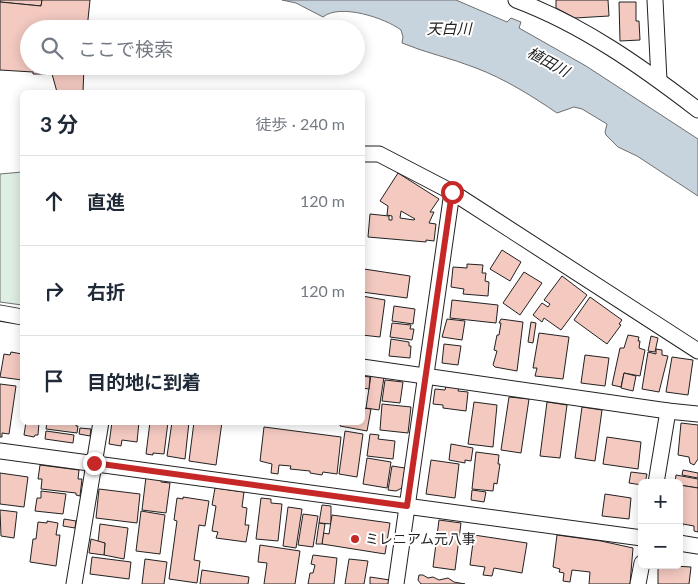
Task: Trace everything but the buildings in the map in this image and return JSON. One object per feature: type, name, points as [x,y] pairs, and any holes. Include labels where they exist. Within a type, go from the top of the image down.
[{"type":"street","points":[[517,0],[593,36],[698,110]]},
{"type":"street","points":[[654,0],[658,80]]},
{"type":"street","points":[[365,154],[379,154],[452,192],[698,351]]},
{"type":"street","points":[[396,584],[452,192]]},
{"type":"street","points":[[0,313],[20,316]]},
{"type":"street","points":[[365,367],[698,414]]},
{"type":"street","points":[[657,479],[668,411]]},
{"type":"street","points":[[74,584],[100,425]]},
{"type":"street","points":[[0,450],[638,537]]},
{"type":"street","points":[[683,544],[698,546]]},
{"type":"street","points":[[638,584],[641,569]]},
{"type":"green space","points":[[20,172],[20,305],[0,302],[0,174]]},
{"type":"water","name":"天白川","points":[[282,0],[456,0],[507,22],[511,18],[521,22],[519,28],[586,66],[698,139],[698,196],[637,156],[618,147],[606,135],[607,124],[582,109],[574,107],[557,113],[518,88],[487,72],[402,43],[401,30],[374,17],[340,11],[323,17],[296,3]]},
{"type":"place","name":"ミレニアム元八事","points":[[355,539]]},
{"type":"route","points":[[94,463],[407,506],[452,192]]},
{"type":"water label","name":"植田川","points":[[548,62]]}]
